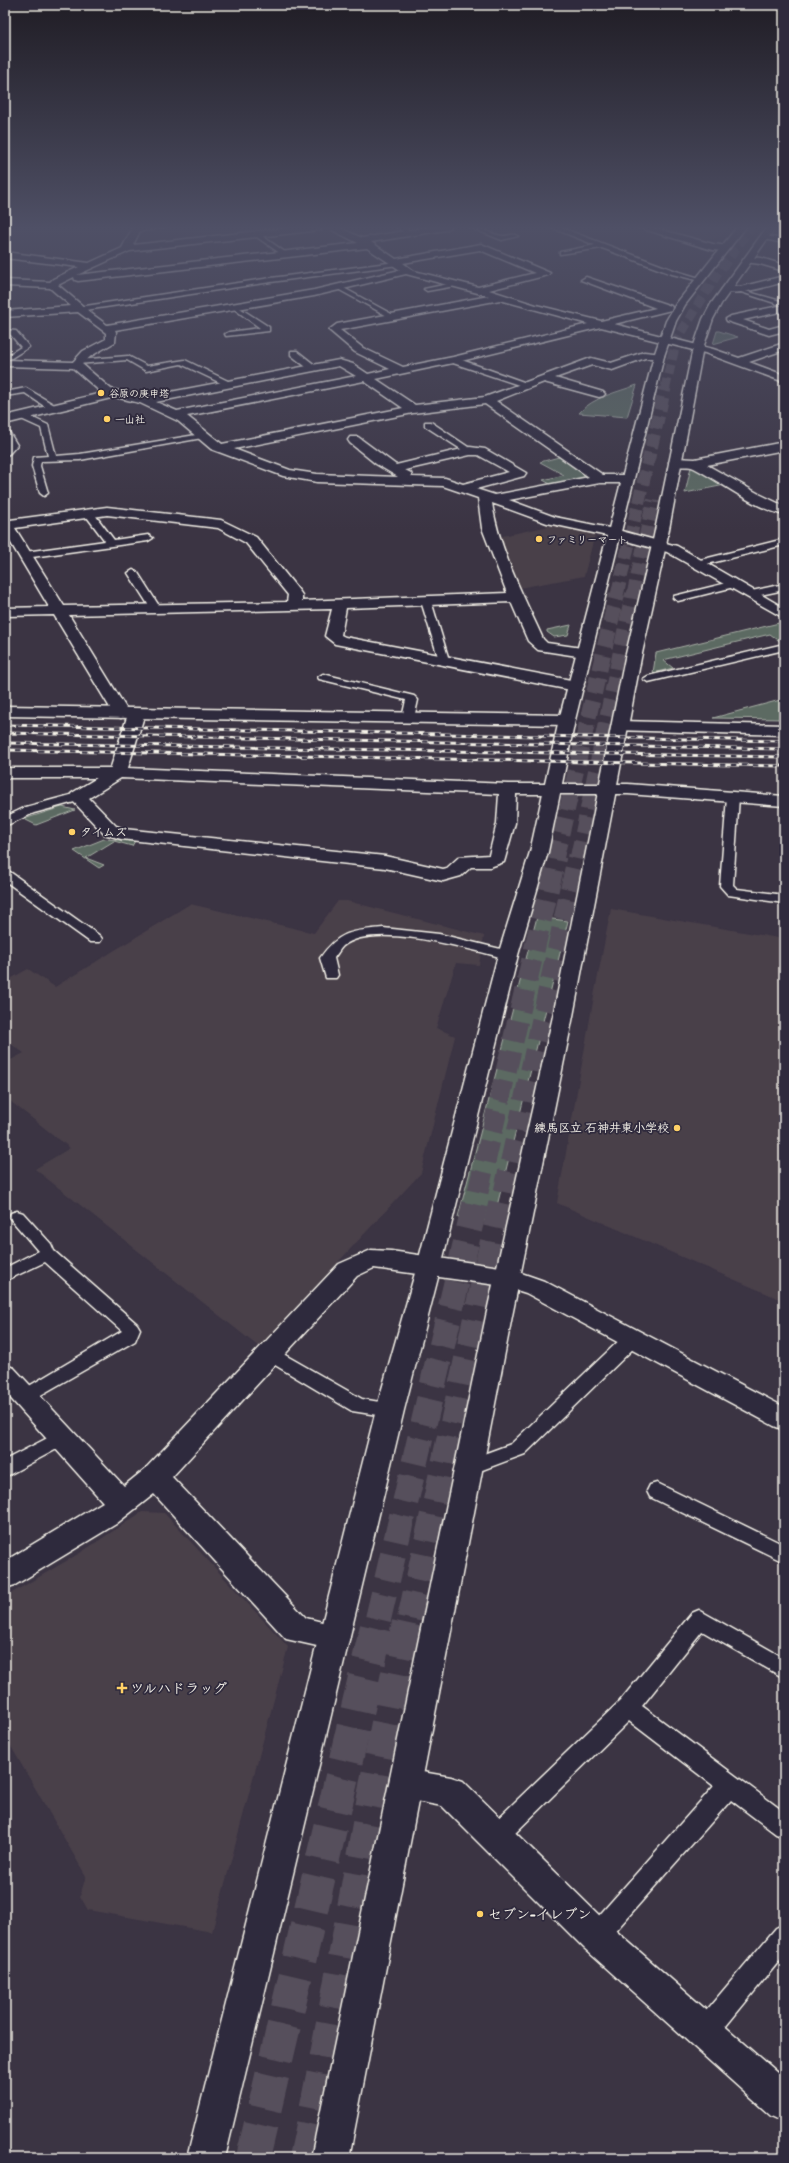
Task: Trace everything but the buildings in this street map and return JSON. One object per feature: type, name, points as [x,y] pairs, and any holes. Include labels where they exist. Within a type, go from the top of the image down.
[{"type":"street","points":[[77,364],[83,356],[103,347],[111,340],[112,336],[106,328]]},
{"type":"street","points":[[336,328],[334,330],[359,350],[403,371]]},
{"type":"street","points":[[176,415],[403,371],[586,328]]},
{"type":"street","points":[[618,328],[698,348],[784,379]]},
{"type":"street","points":[[206,2158],[390,1410],[429,1266],[508,955],[539,852],[567,720],[659,356],[669,328]]},
{"type":"street","points":[[330,2158],[507,1277],[565,1008],[609,789],[633,658],[658,545],[698,348],[705,328]]},
{"type":"street","points":[[757,328],[769,332],[784,328]]},
{"type":"street","points":[[740,362],[784,346]]},
{"type":"street","points":[[221,448],[413,409],[487,400],[591,361],[612,367],[644,355],[659,356]]},
{"type":"street","points":[[5,362],[77,364],[107,391],[144,401],[176,415],[202,436],[221,448],[287,473],[317,478],[445,482],[552,520],[614,533],[672,549],[735,584],[784,614]]},
{"type":"street","points":[[144,401],[228,383],[339,363],[349,366],[413,409]]},
{"type":"street","points":[[544,379],[599,394]]},
{"type":"street","points":[[5,420],[115,393]]},
{"type":"street","points":[[487,400],[600,479]]},
{"type":"street","points":[[5,435],[11,445],[5,451]]},
{"type":"street","points":[[354,440],[380,461],[414,480]]},
{"type":"street","points":[[674,462],[695,463],[784,446]]},
{"type":"street","points":[[394,469],[470,452],[481,452],[520,473],[463,488]]},
{"type":"street","points":[[695,463],[754,497],[784,511]]},
{"type":"street","points":[[490,497],[600,479],[628,479]]},
{"type":"street","points":[[490,497],[489,528],[516,597],[536,642],[543,648],[584,652]]},
{"type":"street","points":[[294,606],[296,595],[251,540],[222,524],[107,510],[6,524],[58,611],[129,713],[118,773],[78,797],[110,830],[121,834],[385,862],[399,869],[443,875],[454,872],[466,861],[494,860],[497,858],[506,822],[508,789]]},
{"type":"street","points":[[5,612],[294,606],[516,597]]},
{"type":"street","points":[[340,604],[333,636],[335,639],[576,686]]},
{"type":"street","points":[[5,711],[567,720]]},
{"type":"street","points":[[620,726],[784,730]]},
{"type":"street","points":[[5,773],[118,773],[508,789],[609,789],[784,801]]},
{"type":"street","points":[[5,1576],[106,1516],[155,1477],[348,1270],[371,1259],[391,1260],[507,1277],[535,1288],[633,1338],[784,1419]]},
{"type":"street","points":[[5,1375],[122,1503]]},
{"type":"street","points":[[155,1477],[297,1630],[335,1637]]},
{"type":"street","points":[[405,1784],[452,1792],[495,1837],[596,1936],[784,2103]]},
{"type":"lane","points":[[229,334],[266,329],[265,328]]},
{"type":"lane","points":[[5,332],[13,333],[25,346],[5,362]]},
{"type":"lane","points":[[294,353],[313,368]]},
{"type":"lane","points":[[77,364],[128,358],[146,369],[182,362],[228,383]]},
{"type":"lane","points":[[453,360],[528,385]]},
{"type":"lane","points":[[5,394],[26,390],[53,408]]},
{"type":"lane","points":[[22,416],[45,428],[52,457]]},
{"type":"lane","points":[[428,424],[470,452]]},
{"type":"lane","points":[[44,493],[36,466],[37,459],[52,457],[80,457],[202,436]]},
{"type":"lane","points":[[89,513],[110,543]]},
{"type":"lane","points":[[25,555],[148,538]]},
{"type":"lane","points":[[698,563],[784,542]]},
{"type":"lane","points":[[133,573],[156,609]]},
{"type":"lane","points":[[678,598],[735,584]]},
{"type":"lane","points":[[751,594],[784,587]]},
{"type":"lane","points":[[426,601],[444,660]]},
{"type":"lane","points":[[648,679],[784,647]]},
{"type":"lane","points":[[323,678],[410,698],[412,700],[408,718]]},
{"type":"lane","points":[[5,822],[30,810],[78,797]]},
{"type":"lane","points":[[733,797],[726,886],[733,892],[784,899]]},
{"type":"lane","points":[[5,875],[95,939]]},
{"type":"lane","points":[[331,975],[327,958],[335,946],[357,935],[403,932],[428,936],[508,955]]},
{"type":"lane","points":[[17,1217],[45,1248],[47,1254],[131,1329],[129,1336],[25,1397]]},
{"type":"lane","points":[[5,1275],[47,1254]]},
{"type":"lane","points":[[469,1467],[518,1449],[633,1338]]},
{"type":"lane","points":[[271,1354],[358,1406],[390,1410]]},
{"type":"lane","points":[[5,1469],[61,1438]]},
{"type":"lane","points":[[657,1491],[784,1554]]},
{"type":"lane","points":[[495,1837],[628,1708],[699,1619],[784,1669]]},
{"type":"lane","points":[[628,1708],[784,1826]]},
{"type":"lane","points":[[596,1936],[730,1786]]},
{"type":"lane","points":[[704,2033],[784,1936]]},
{"type":"shaded area","points":[[554,525],[595,534],[584,576],[519,588],[498,537]]},
{"type":"shaded area","points":[[338,901],[347,901],[484,936],[479,965],[456,963],[436,1028],[455,1036],[421,1173],[259,1347],[35,1169],[70,1148],[5,1097],[5,1063],[24,1053],[5,1040],[5,1026],[8,1024],[5,1022],[5,982],[28,969],[55,987],[190,904],[314,933]]},
{"type":"shaded area","name":"練馬区立 石神井東小学校","points":[[611,909],[784,939],[784,1301],[557,1203]]},
{"type":"shaded area","points":[[142,1512],[164,1513],[288,1647],[212,1932],[88,1910],[80,1896],[86,1876],[5,1736],[5,1597],[80,1553]]},
{"type":"green space","points":[[717,331],[719,331],[738,337],[713,344]]},
{"type":"green space","points":[[637,385],[627,417],[579,413],[585,407],[598,399]]},
{"type":"green space","points":[[559,457],[585,475],[584,479],[552,485],[543,480],[564,475],[540,462]]},
{"type":"green space","points":[[691,467],[695,467],[725,485],[685,493]]},
{"type":"green space","points":[[779,623],[784,625],[784,641],[781,642],[770,634],[663,660],[673,668],[653,673],[656,653]]},
{"type":"green space","points":[[571,625],[568,635],[554,637],[547,632],[547,630]]},
{"type":"green space","points":[[784,699],[784,719],[713,718]]},
{"type":"green space","points":[[62,807],[75,810],[36,825],[24,819]]},
{"type":"green space","points":[[104,839],[135,841],[132,846],[114,841],[86,858],[104,865],[99,868],[74,851]]},
{"type":"green space","points":[[537,917],[568,921],[493,1222],[458,1217]]},
{"type":"tunnel","points":[[665,389],[676,341],[684,328]]},
{"type":"tunnel","points":[[617,595],[665,388]]},
{"type":"tunnel","points":[[633,595],[653,500]]},
{"type":"tunnel","points":[[556,857],[617,594]]},
{"type":"tunnel","points":[[578,857],[633,594]]},
{"type":"tunnel","points":[[478,1192],[556,856]]},
{"type":"tunnel","points":[[504,1192],[578,856]]},
{"type":"tunnel","points":[[378,1619],[478,1191]]},
{"type":"tunnel","points":[[410,1619],[504,1191]]},
{"type":"tunnel","points":[[253,2158],[379,1618]]},
{"type":"tunnel","points":[[306,2158],[333,2023],[382,1753],[410,1618]]},
{"type":"railway","points":[[5,725],[784,741]]},
{"type":"railway","points":[[5,733],[784,749]]},
{"type":"railway","points":[[5,743],[784,757]]},
{"type":"railway","points":[[5,750],[784,766]]},
{"type":"place","name":"谷原の庚申塔","points":[[101,393]]},
{"type":"place","name":"一山社","points":[[107,419]]},
{"type":"place","name":"ファミリーマート","points":[[539,539]]},
{"type":"place","name":"タイムズ","points":[[72,832]]},
{"type":"place","name":"練馬区立 石神井東小学校","points":[[677,1128]]},
{"type":"place","name":"ツルハドラッグ","points":[[122,1688]]},
{"type":"place","name":"セブン-イレブン","points":[[480,1914]]}]
